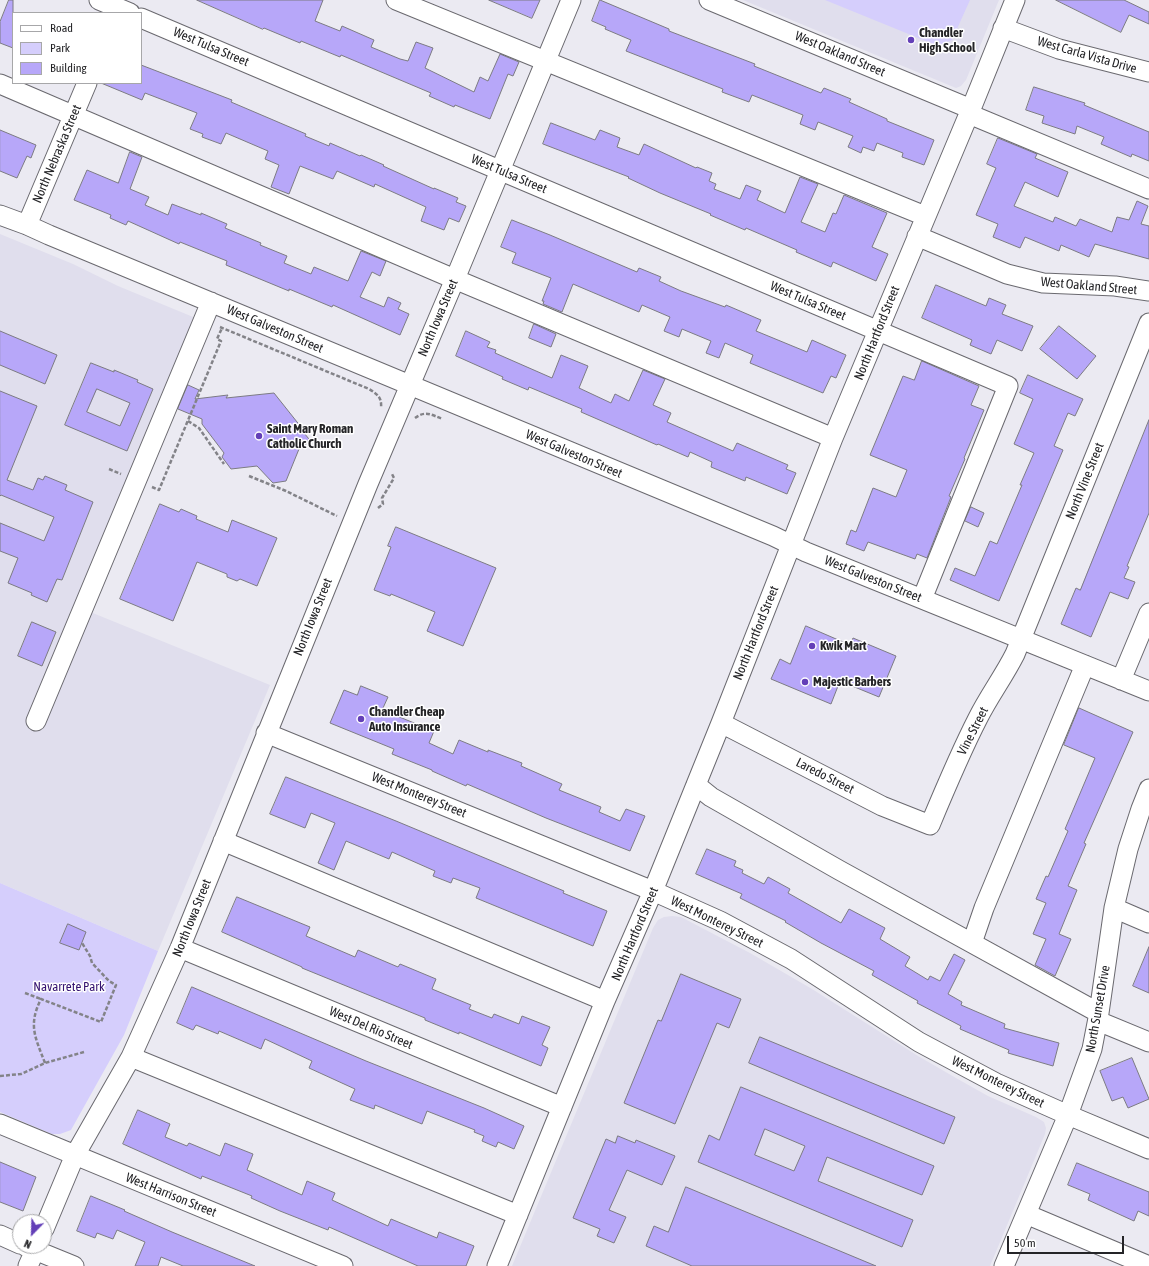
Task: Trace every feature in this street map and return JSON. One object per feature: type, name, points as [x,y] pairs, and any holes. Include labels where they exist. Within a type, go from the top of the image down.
[{"type":"street","points":[[99,0],[122,9]]},
{"type":"street","points":[[396,0],[925,216]]},
{"type":"street","name":"North Iowa Street","points":[[50,1214],[75,1155],[131,1057],[180,948],[266,733],[342,520],[410,385],[571,0]]},
{"type":"street","name":"West Oakland Street","points":[[709,0],[1149,189]]},
{"type":"street","name":"North Hartford Street","points":[[497,1266],[605,1001],[653,891],[792,545],[833,438],[1015,0]]},
{"type":"street","name":"West Tulsa Street","points":[[142,18],[1008,386],[922,599]]},
{"type":"street","name":"West Carla Vista Drive","points":[[1003,28],[1059,49],[1149,72]]},
{"type":"street","points":[[0,84],[455,280],[833,438]]},
{"type":"street","name":"North Nebraska Street","points":[[27,225],[87,84]]},
{"type":"street","name":"West Galveston Street","points":[[0,215],[1020,640],[1149,691]]},
{"type":"street","name":"West Oakland Street","points":[[917,236],[1007,274],[1043,283],[1116,286],[1149,291]]},
{"type":"street","points":[[36,721],[211,302]]},
{"type":"street","name":"North Vine Street","points":[[1020,640],[1149,323]]},
{"type":"street","points":[[1121,680],[1149,613]]},
{"type":"street","name":"Vine Street","points":[[930,825],[949,779],[979,717],[1006,671],[1020,640]]},
{"type":"street","points":[[972,943],[986,902],[1084,666]]},
{"type":"street","name":"Laredo Street","points":[[721,723],[882,806],[930,825]]},
{"type":"street","name":"West Monterey Street","points":[[266,733],[653,891],[720,921],[791,959],[918,1042],[996,1083],[1149,1149]]},
{"type":"street","points":[[696,784],[711,797],[832,867],[972,943],[1099,1017],[1149,1042]]},
{"type":"street","name":"North Sunset Drive","points":[[1004,1266],[1068,1115],[1092,1049],[1099,1017],[1114,908],[1128,849],[1145,811],[1149,789]]},
{"type":"street","points":[[223,841],[605,1001]]},
{"type":"street","points":[[1114,908],[1149,923]]},
{"type":"street","name":"West Del Rio Street","points":[[180,948],[562,1107]]},
{"type":"street","points":[[131,1057],[518,1215]]},
{"type":"street","name":"West Harrison Street","points":[[0,1124],[343,1266]]},
{"type":"street","points":[[1026,1214],[1149,1266]]},
{"type":"street","points":[[0,1235],[12,1241]]},
{"type":"street","points":[[40,1254],[74,1266]]},
{"type":"path","points":[[203,320],[375,392],[380,397],[381,409]]},
{"type":"path","points":[[414,420],[421,413],[427,413],[449,422]]},
{"type":"path","points":[[188,421],[199,428],[224,464]]},
{"type":"path","points":[[376,511],[382,504],[382,498],[394,478],[391,475],[394,468]]},
{"type":"path","points":[[249,476],[286,491],[342,520]]},
{"type":"path","points":[[25,993],[101,1022],[116,985],[105,977],[92,963],[90,956],[82,942]]},
{"type":"path","points":[[42,999],[36,1010],[33,1025],[35,1036],[45,1063]]},
{"type":"path","points":[[0,1076],[21,1074],[45,1063],[84,1052]]},
{"type":"shaded area","name":"Chandler High School","points":[[743,0],[999,0],[966,80],[961,86],[956,88]]},
{"type":"shaded area","points":[[0,234],[73,264],[118,286],[198,319],[78,607],[270,685],[158,951],[0,883]]},
{"type":"shaded area","points":[[664,917],[681,917],[750,953],[812,989],[918,1056],[956,1078],[988,1096],[1044,1122],[1046,1128],[1045,1134],[990,1266],[512,1266],[653,928],[658,920]]},
{"type":"green space","points":[[825,0],[970,0],[952,40],[938,46]]},
{"type":"green space","name":"Navarrete Park","points":[[0,883],[158,951],[124,1035],[71,1130],[60,1134],[52,1134],[0,1112]]},
{"type":"building","points":[[9,0],[13,0],[12,48],[0,43],[0,22]]},
{"type":"building","points":[[197,0],[323,0],[315,21],[340,31],[342,26],[374,40],[371,47],[408,61],[416,42],[433,48],[425,68],[474,92],[480,77],[488,81],[500,54],[519,62],[513,76],[508,74],[490,119],[455,105],[454,107],[429,96],[431,93],[341,55],[340,57],[301,41],[300,43],[264,28],[263,29]]},
{"type":"building","points":[[489,0],[540,0],[532,18]]},
{"type":"building","points":[[600,0],[669,29],[669,31],[755,64],[754,66],[821,93],[824,88],[851,99],[849,102],[887,119],[887,121],[934,140],[924,165],[902,157],[903,153],[877,143],[874,151],[863,147],[861,153],[848,147],[853,136],[818,122],[815,130],[800,124],[803,115],[752,95],[749,102],[722,92],[723,89],[626,51],[631,40],[605,29],[606,27],[592,21]]},
{"type":"building","points":[[1056,0],[1124,0],[1149,12],[1149,24],[1129,15],[1121,32]]},
{"type":"building","points":[[142,65],[232,100],[231,102],[306,134],[305,136],[329,146],[330,143],[360,156],[361,155],[434,189],[458,198],[456,202],[466,206],[459,222],[449,218],[444,230],[421,221],[426,207],[375,184],[374,187],[337,171],[333,179],[300,166],[289,194],[271,187],[279,165],[265,159],[268,151],[226,133],[221,144],[202,137],[203,134],[190,129],[197,113],[145,93],[142,100],[103,84],[142,84]]},
{"type":"building","points":[[1034,87],[1085,103],[1084,105],[1149,132],[1149,161],[1132,154],[1131,157],[1101,144],[1104,137],[1077,126],[1075,134],[1042,123],[1044,116],[1026,110]]},
{"type":"building","points":[[551,123],[595,140],[600,130],[620,138],[617,147],[639,155],[644,144],[696,168],[697,167],[712,173],[709,181],[716,184],[714,189],[740,199],[746,185],[761,191],[757,200],[785,213],[800,177],[818,184],[801,222],[825,232],[833,213],[836,214],[844,195],[887,213],[872,247],[888,254],[876,281],[833,262],[831,267],[796,252],[797,250],[746,228],[745,230],[660,193],[628,178],[629,177],[543,144]]},
{"type":"building","points":[[0,130],[36,145],[31,158],[27,156],[17,178],[0,171]]},
{"type":"building","points":[[998,138],[1037,154],[1035,158],[1068,172],[1058,197],[1025,182],[1014,206],[1053,222],[1055,217],[1076,226],[1080,219],[1112,232],[1117,217],[1129,220],[1137,201],[1148,206],[1141,224],[1149,226],[1149,259],[1095,244],[1089,257],[1061,245],[1059,251],[1025,237],[1020,248],[993,237],[998,224],[976,215],[996,168],[987,164]]},
{"type":"building","points":[[130,152],[142,157],[130,189],[149,197],[145,205],[168,215],[172,204],[201,215],[201,213],[227,224],[225,228],[287,256],[284,263],[311,274],[314,267],[348,281],[361,251],[386,261],[380,276],[372,272],[360,297],[384,307],[388,297],[401,303],[398,309],[409,314],[400,335],[333,305],[332,307],[289,289],[289,291],[226,265],[227,261],[180,242],[179,244],[128,221],[126,225],[110,218],[111,215],[74,200],[87,170],[118,183]]},
{"type":"building","points":[[512,220],[637,272],[639,268],[661,277],[659,281],[681,291],[725,307],[726,305],[761,320],[756,331],[807,352],[812,340],[846,355],[836,378],[831,376],[823,393],[750,363],[753,355],[725,343],[719,358],[706,353],[711,341],[682,329],[679,337],[664,331],[670,317],[642,305],[639,312],[573,284],[562,312],[543,304],[544,301],[542,301],[551,278],[512,263],[516,253],[501,247]]},
{"type":"building","points":[[936,285],[986,306],[989,298],[1006,305],[1002,314],[1033,326],[1022,351],[997,340],[991,354],[970,345],[972,340],[922,318]]},
{"type":"building","points":[[534,324],[556,334],[551,347],[529,338]]},
{"type":"building","points":[[1059,326],[1096,356],[1077,379],[1040,349]]},
{"type":"building","points":[[0,331],[57,355],[45,384],[0,365]]},
{"type":"building","points":[[466,331],[490,342],[487,347],[496,350],[495,353],[552,378],[561,355],[588,366],[579,388],[611,403],[615,394],[629,401],[643,370],[665,379],[653,405],[671,413],[667,422],[733,451],[737,443],[788,465],[786,469],[796,473],[787,494],[746,477],[745,481],[711,467],[712,462],[690,452],[688,457],[658,444],[657,445],[581,412],[582,409],[529,387],[528,390],[456,356]]},
{"type":"building","points":[[922,361],[979,386],[971,405],[984,410],[949,496],[951,497],[927,558],[917,554],[915,559],[868,542],[864,551],[846,544],[851,530],[856,532],[873,488],[896,497],[907,470],[870,455],[903,376],[914,380]]},
{"type":"building","points":[[91,363],[114,372],[114,370],[138,380],[137,382],[153,389],[127,451],[65,425]],"holes":[[[97,389],[130,403],[120,426],[87,412]]]},
{"type":"building","points":[[1028,375],[1083,399],[1075,416],[1068,413],[1054,446],[1063,450],[999,601],[950,580],[955,568],[975,576],[990,541],[997,544],[1022,485],[1020,485],[1034,453],[1014,444],[1033,399],[1020,393]]},
{"type":"building","name":"Saint Mary Roman Catholic Church","points":[[188,385],[199,390],[195,399],[228,395],[226,398],[274,393],[309,439],[304,447],[299,449],[286,481],[273,483],[257,466],[231,469],[222,457],[224,453],[202,424],[202,419],[178,409]]},
{"type":"building","points":[[0,391],[37,406],[7,480],[33,490],[38,478],[43,480],[45,476],[67,485],[65,490],[93,502],[62,580],[57,579],[47,602],[31,595],[32,593],[8,583],[18,558],[0,551],[0,523],[44,541],[54,517],[1,495],[0,496]]},
{"type":"building","points":[[1149,420],[1149,513],[1127,566],[1129,567],[1124,578],[1135,582],[1128,599],[1110,592],[1091,637],[1061,624],[1076,588],[1080,590]]},
{"type":"building","points":[[160,504],[179,512],[181,509],[197,516],[196,519],[228,532],[232,520],[277,538],[257,586],[240,579],[237,581],[227,577],[227,574],[197,562],[173,621],[120,599]]},
{"type":"building","points":[[971,507],[984,513],[978,527],[965,521]]},
{"type":"building","points":[[396,527],[496,568],[463,646],[427,631],[435,612],[391,594],[390,596],[374,590],[391,547],[388,546]]},
{"type":"building","points":[[32,622],[56,632],[42,666],[18,656]]},
{"type":"building","points":[[806,626],[850,645],[853,638],[896,656],[879,697],[840,681],[831,704],[771,679],[780,659],[790,664]]},
{"type":"building","points":[[361,686],[388,697],[383,708],[393,712],[392,714],[434,731],[429,743],[453,754],[459,740],[488,752],[488,750],[522,763],[521,766],[562,784],[559,790],[601,807],[599,812],[620,821],[626,809],[645,816],[630,851],[546,818],[467,784],[466,786],[392,754],[394,749],[330,723],[344,690],[357,695]]},
{"type":"building","points":[[1079,708],[1133,732],[1084,843],[1086,844],[1068,886],[1077,890],[1059,934],[1071,939],[1055,976],[1035,965],[1046,939],[1033,934],[1046,903],[1036,899],[1046,876],[1048,877],[1068,831],[1065,829],[1095,758],[1064,745]]},
{"type":"building","points":[[286,777],[564,891],[563,893],[607,911],[593,946],[476,898],[480,888],[453,878],[451,883],[433,876],[435,871],[392,852],[389,859],[346,841],[334,870],[318,863],[335,823],[311,813],[305,828],[270,814]]},
{"type":"building","points":[[707,849],[736,861],[734,866],[743,870],[742,873],[764,884],[768,877],[790,889],[788,893],[841,923],[849,909],[885,928],[880,939],[910,957],[905,966],[928,980],[930,976],[940,981],[954,954],[965,960],[948,994],[962,1002],[961,1005],[1005,1024],[1004,1028],[1059,1043],[1053,1066],[1008,1053],[1009,1050],[960,1029],[961,1026],[917,1003],[918,1001],[872,975],[874,971],[821,943],[785,922],[786,921],[740,898],[742,894],[696,874]]},
{"type":"building","points":[[237,897],[310,927],[306,936],[355,957],[358,950],[398,967],[400,964],[436,979],[432,989],[471,1005],[469,1009],[492,1018],[494,1014],[519,1024],[522,1016],[550,1027],[542,1045],[548,1048],[541,1066],[459,1032],[459,1034],[425,1020],[425,1018],[302,968],[222,932]]},
{"type":"building","points":[[68,924],[86,932],[79,950],[60,943]]},
{"type":"building","points":[[1149,947],[1149,993],[1133,986]]},
{"type":"building","points":[[681,974],[741,999],[729,1028],[717,1023],[675,1124],[624,1103],[658,1020],[661,1021]]},
{"type":"building","points":[[192,987],[524,1126],[514,1149],[498,1142],[496,1147],[482,1141],[484,1136],[474,1132],[475,1130],[427,1111],[422,1124],[375,1105],[374,1109],[350,1100],[355,1089],[309,1068],[312,1061],[265,1039],[261,1049],[219,1031],[218,1034],[196,1025],[193,1030],[177,1023]]},
{"type":"building","points":[[760,1037],[955,1117],[944,1144],[749,1063]]},
{"type":"building","points":[[1132,1058],[1149,1099],[1128,1108],[1123,1097],[1112,1101],[1100,1071]]},
{"type":"building","points":[[741,1087],[934,1166],[922,1195],[827,1157],[818,1181],[913,1220],[902,1247],[698,1162],[709,1135],[719,1140]],"holes":[[[765,1129],[805,1146],[794,1171],[755,1155]]]},
{"type":"building","points":[[138,1110],[170,1124],[165,1137],[187,1146],[189,1143],[220,1156],[225,1143],[253,1154],[247,1170],[302,1195],[307,1181],[335,1193],[332,1200],[388,1226],[391,1219],[437,1238],[439,1232],[474,1246],[466,1266],[418,1266],[329,1227],[328,1230],[280,1211],[251,1198],[252,1196],[202,1176],[201,1179],[123,1144]]},
{"type":"building","points":[[618,1136],[635,1143],[636,1140],[675,1156],[662,1185],[627,1170],[609,1210],[626,1217],[614,1243],[597,1236],[600,1229],[573,1218],[606,1139],[615,1143]]},
{"type":"building","points":[[0,1162],[36,1177],[23,1211],[0,1202]]},
{"type":"building","points":[[1077,1163],[1149,1192],[1149,1216],[1138,1211],[1134,1221],[1088,1200],[1090,1194],[1068,1185]]},
{"type":"building","points":[[686,1187],[876,1266],[692,1266],[646,1246],[654,1226],[668,1232]]},
{"type":"building","points":[[91,1196],[172,1232],[255,1266],[183,1266],[161,1257],[158,1266],[135,1266],[145,1242],[117,1230],[113,1239],[97,1233],[95,1238],[77,1231]]},
{"type":"place","name":"Chandler High School","points":[[911,40]]},
{"type":"place","name":"Saint Mary Roman Catholic Church","points":[[259,436]]},
{"type":"place","name":"Kwik Mart","points":[[812,646]]},
{"type":"place","name":"Majestic Barbers","points":[[805,682]]},
{"type":"place","name":"Chandler Cheap Auto Insurance","points":[[361,719]]}]
